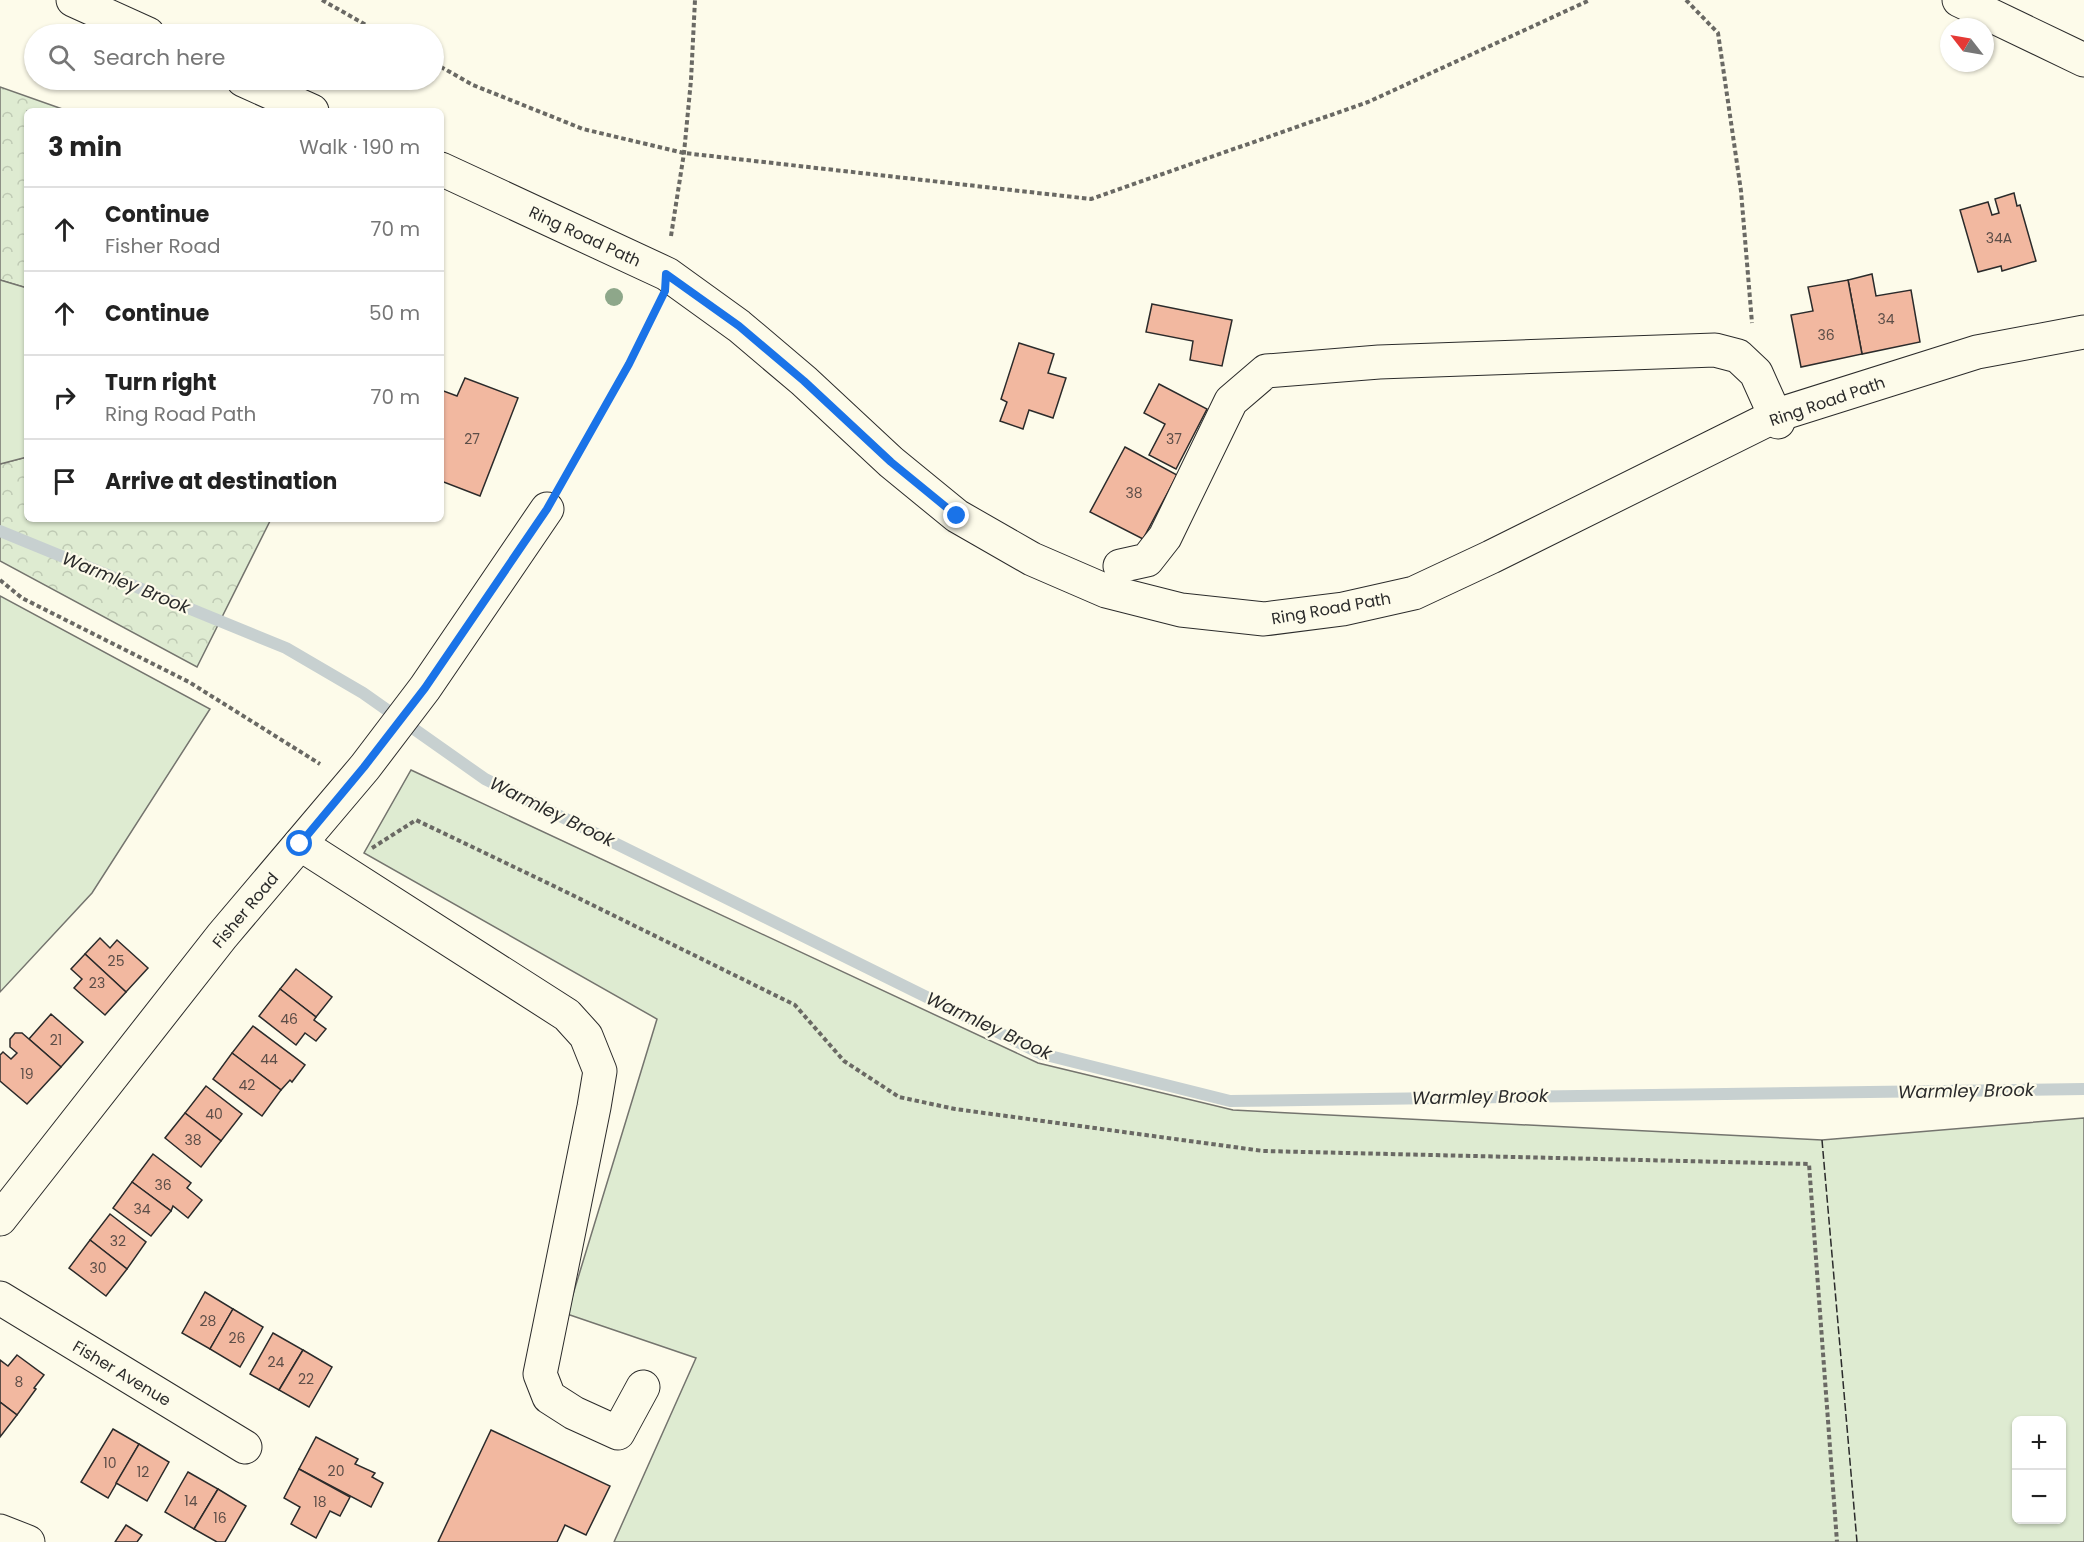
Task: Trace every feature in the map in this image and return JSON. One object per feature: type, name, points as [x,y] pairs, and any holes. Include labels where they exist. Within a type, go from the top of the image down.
[{"type":"main road","points":[[73,0],[126,24]]},
{"type":"main road","points":[[1959,0],[2084,60]]},
{"type":"main road","points":[[265,90],[305,108]]},
{"type":"main road","name":"Ring Road Path","points":[[444,170],[666,274],[739,326],[804,381],[891,462],[957,516],[1032,559],[1106,591],[1181,610],[1264,619],[1343,609],[1414,593],[1778,418],[1977,352],[2084,332]]},
{"type":"main road","points":[[1120,566],[1148,560],[1165,537],[1231,401],[1266,371],[1379,362],[1715,350],[1738,356],[1756,373],[1778,418]]},
{"type":"main road","name":"Fisher Road","points":[[0,1219],[222,936],[358,775],[425,688],[547,509]]},
{"type":"main road","points":[[300,844],[567,1015],[586,1036],[600,1071],[540,1374],[549,1397],[574,1413],[618,1433],[643,1387]]},
{"type":"main road","name":"Fisher Avenue","points":[[0,1298],[245,1447]]},
{"type":"main road","points":[[0,1532],[28,1542]]},
{"type":"path","points":[[322,0],[364,24]]},
{"type":"path","points":[[547,509],[634,354],[665,291],[684,153],[695,0]]},
{"type":"path","points":[[444,69],[473,85],[583,129],[684,153],[1091,199],[1368,102],[1590,0]]},
{"type":"path","points":[[1686,0],[1718,33],[1741,191],[1756,373]]},
{"type":"path","points":[[0,580],[22,598],[189,682],[358,775]]},
{"type":"path","points":[[338,869],[416,820],[795,1005],[844,1061],[899,1097],[955,1109],[1263,1151],[1809,1164],[1837,1542]]},
{"type":"green space","points":[[0,87],[60,108],[24,108],[24,287],[0,280]]},
{"type":"green space","points":[[0,280],[24,287],[24,458],[0,464]]},
{"type":"green space","points":[[24,458],[24,522],[270,522],[197,667],[0,561],[0,464]]},
{"type":"green space","points":[[0,596],[210,709],[92,893],[0,992]]},
{"type":"green space","points":[[411,770],[1038,1063],[1233,1110],[1822,1140],[2084,1118],[2084,1542],[614,1542],[696,1358],[567,1314],[657,1019],[364,853]]},
{"type":"building","points":[[2014,193],[2017,206],[2020,205],[2036,261],[2002,271],[2001,266],[1978,272],[1960,210],[1988,202],[1992,215],[1999,213],[1995,199]]},
{"type":"building","points":[[1872,274],[1876,296],[1911,290],[1920,342],[1862,354],[1848,280]]},
{"type":"building","points":[[1848,280],[1862,354],[1801,367],[1791,315],[1813,311],[1808,287]]},
{"type":"building","points":[[1152,304],[1232,320],[1222,366],[1190,360],[1193,341],[1146,332]]},
{"type":"building","points":[[1019,343],[1054,354],[1048,373],[1066,378],[1053,418],[1029,410],[1023,429],[1000,421],[1007,402],[1001,399]]},
{"type":"building","points":[[465,378],[518,398],[480,496],[444,482],[444,391],[457,396]]},
{"type":"building","points":[[1159,384],[1207,409],[1176,469],[1149,455],[1165,424],[1144,413]]},
{"type":"building","points":[[1125,447],[1177,475],[1143,539],[1090,512]]},
{"type":"building","points":[[100,938],[110,948],[117,940],[148,968],[126,992],[85,954]]},
{"type":"building","points":[[85,954],[126,992],[105,1015],[74,988],[82,979],[71,969]]},
{"type":"building","points":[[296,969],[332,997],[316,1017],[280,989]]},
{"type":"building","points":[[280,989],[316,1017],[314,1020],[326,1029],[316,1041],[305,1033],[296,1045],[259,1016]]},
{"type":"building","points":[[51,1014],[83,1042],[61,1067],[29,1039]]},
{"type":"building","points":[[253,1026],[305,1065],[292,1082],[290,1080],[281,1090],[232,1053]]},
{"type":"building","points":[[15,1033],[22,1033],[61,1067],[27,1104],[0,1081],[0,1055],[3,1052],[11,1059],[17,1053],[10,1047],[10,1039]]},
{"type":"building","points":[[232,1053],[281,1090],[262,1116],[213,1079]]},
{"type":"building","points":[[206,1086],[242,1114],[221,1141],[185,1113]]},
{"type":"building","points":[[185,1113],[221,1141],[201,1167],[165,1138]]},
{"type":"building","points":[[153,1154],[191,1183],[187,1188],[202,1200],[188,1218],[173,1206],[171,1211],[132,1182]]},
{"type":"building","points":[[132,1182],[171,1211],[151,1236],[113,1208]]},
{"type":"building","points":[[110,1214],[146,1242],[127,1269],[90,1240]]},
{"type":"building","points":[[90,1240],[127,1269],[106,1296],[69,1268]]},
{"type":"building","points":[[205,1292],[233,1309],[210,1349],[182,1333]]},
{"type":"building","points":[[233,1309],[263,1327],[240,1367],[210,1349]]},
{"type":"building","points":[[273,1333],[303,1350],[279,1390],[250,1374]]},
{"type":"building","points":[[303,1350],[332,1367],[309,1407],[279,1390]]},
{"type":"building","points":[[17,1355],[44,1375],[17,1415],[0,1402],[0,1360],[8,1366]]},
{"type":"building","points":[[0,1402],[17,1415],[0,1437]]},
{"type":"building","points":[[113,1429],[139,1444],[108,1498],[81,1482]]},
{"type":"building","points":[[491,1430],[610,1486],[586,1535],[565,1525],[557,1542],[438,1542]]},
{"type":"building","points":[[316,1437],[358,1459],[355,1464],[375,1473],[372,1477],[383,1483],[371,1507],[299,1469]]},
{"type":"building","points":[[139,1444],[169,1462],[147,1501],[116,1483]]},
{"type":"building","points":[[299,1469],[350,1497],[340,1516],[330,1511],[316,1538],[291,1524],[300,1507],[284,1498]]},
{"type":"building","points":[[188,1472],[218,1489],[194,1529],[165,1512]]},
{"type":"building","points":[[218,1489],[246,1506],[225,1542],[217,1542],[194,1529]]},
{"type":"building","points":[[126,1525],[142,1535],[137,1542],[115,1542]]},
{"type":"waterway","name":"Warmley Brook","points":[[0,531],[286,648],[363,693],[485,779],[1042,1054],[1230,1101],[2084,1089]]},
{"type":"fence","points":[[1822,1140],[1857,1542]]},
{"type":"route","points":[[300,844],[425,688],[547,509],[629,364],[665,291],[666,274],[739,326],[804,381],[891,462],[957,516]]}]
